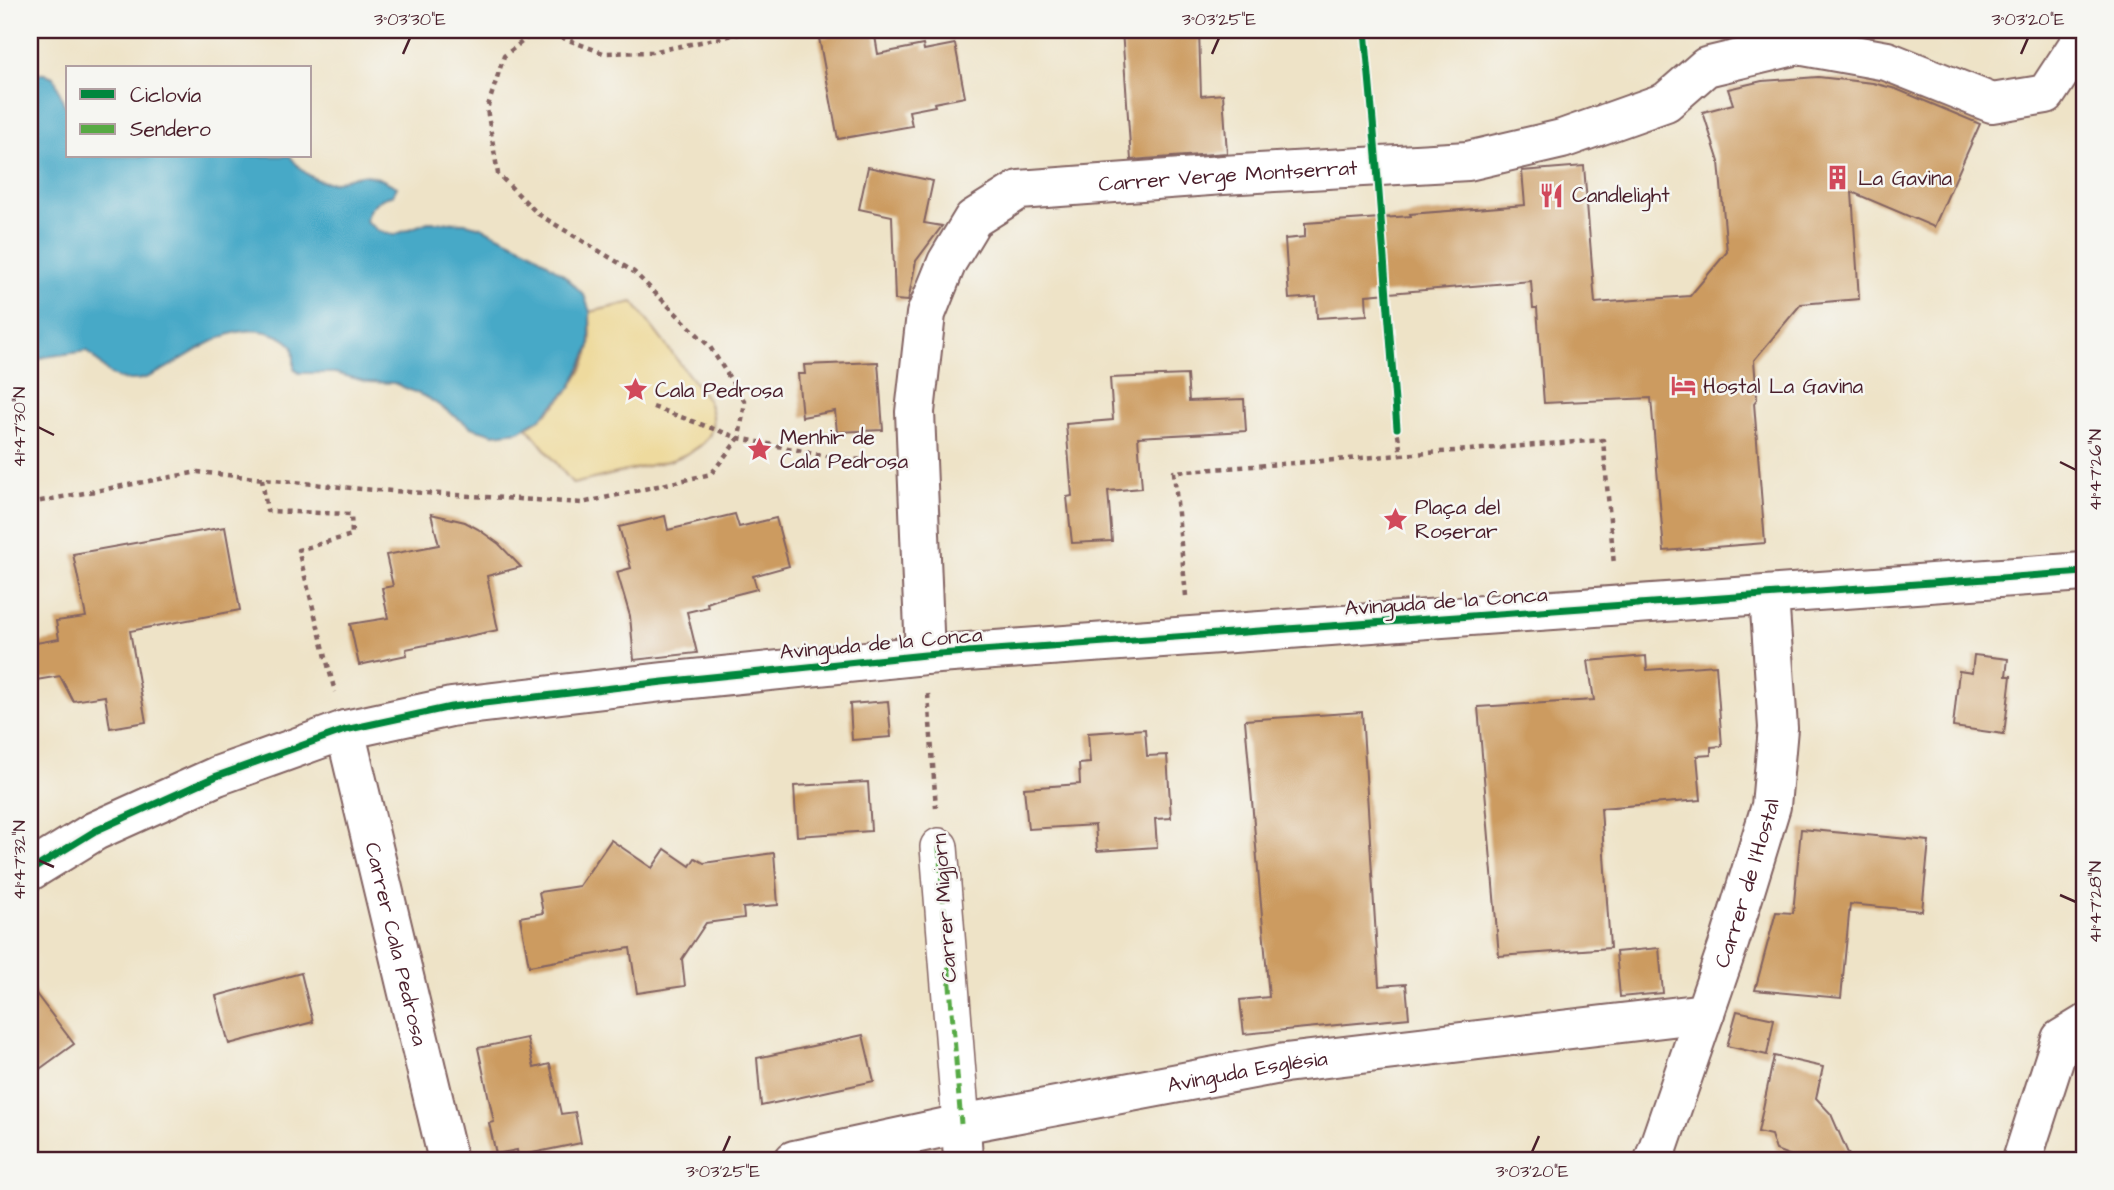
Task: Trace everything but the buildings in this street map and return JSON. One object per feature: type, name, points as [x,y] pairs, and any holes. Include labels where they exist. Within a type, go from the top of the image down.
[{"type":"street","name":"Carrer Verge Montserrat","points":[[925,655],[915,425],[926,314],[947,262],[973,219],[1019,190],[1468,161],[1562,139],[1666,102],[1706,67],[1798,45],[1887,61],[1992,103],[2046,94],[2084,36]]},
{"type":"street","name":"Avinguda de la Conca","points":[[30,871],[95,831],[217,776],[345,730],[451,707],[925,655],[2084,572]]},
{"type":"street","name":"Carrer de l'Hostal","points":[[1654,1160],[1730,940],[1771,806],[1778,728],[1769,595]]},
{"type":"street","name":"Carrer Cala Pedrosa","points":[[345,730],[448,1160]]},
{"type":"street","name":"Carrer Migjorn","points":[[939,847],[962,1142]]},
{"type":"street","name":"Avinguda Església","points":[[794,1160],[962,1142],[1285,1063],[1705,1013]]},
{"type":"street","points":[[2022,1160],[2061,1039],[2084,1025]]},
{"type":"path","points":[[30,503],[198,472],[467,497],[582,503],[711,474],[740,438],[745,402],[710,347],[634,272],[538,214],[498,174],[487,109],[504,56],[539,30],[603,53],[652,52],[758,30]]},
{"type":"path","points":[[1365,30],[1401,456]]},
{"type":"path","points":[[653,407],[740,438],[841,459]]},
{"type":"path","points":[[1188,637],[1174,472],[1603,440],[1616,606]]},
{"type":"path","points":[[262,479],[267,511],[351,514],[352,535],[298,550],[345,730]]},
{"type":"sand","name":"Cala Pedrosa","points":[[633,302],[707,399],[711,411],[711,431],[702,445],[672,460],[573,484],[527,427],[557,403],[582,369],[591,341],[590,312]]},
{"type":"water","points":[[30,73],[54,77],[66,106],[66,158],[292,158],[304,171],[321,181],[335,182],[361,175],[380,179],[397,187],[393,195],[375,204],[367,215],[366,221],[379,231],[394,235],[428,222],[466,223],[481,227],[530,250],[565,276],[584,295],[590,312],[590,346],[571,387],[541,418],[519,431],[494,434],[471,427],[428,398],[394,383],[368,382],[335,373],[299,373],[294,368],[293,347],[276,335],[260,331],[230,334],[201,347],[161,371],[138,380],[115,377],[87,351],[44,357],[30,364]]},
{"type":"marked path","points":[[939,847],[961,1124]]},
{"type":"cycle path","points":[[1365,30],[1397,428]]},
{"type":"cycle path","points":[[30,871],[95,831],[217,776],[345,730],[451,707],[925,655],[2084,572]]},
{"type":"place","name":"La Gavina","points":[[1838,178]]},
{"type":"place","name":"Candlelight","points":[[1552,195]]},
{"type":"place","name":"Hostal La Gavina","points":[[1683,386]]},
{"type":"place","name":"Cala Pedrosa","points":[[635,390]]},
{"type":"place","name":"Menhir de Cala Pedrosa","points":[[760,449]]},
{"type":"place","name":"Plaça del Roserar","points":[[1395,519]]}]
